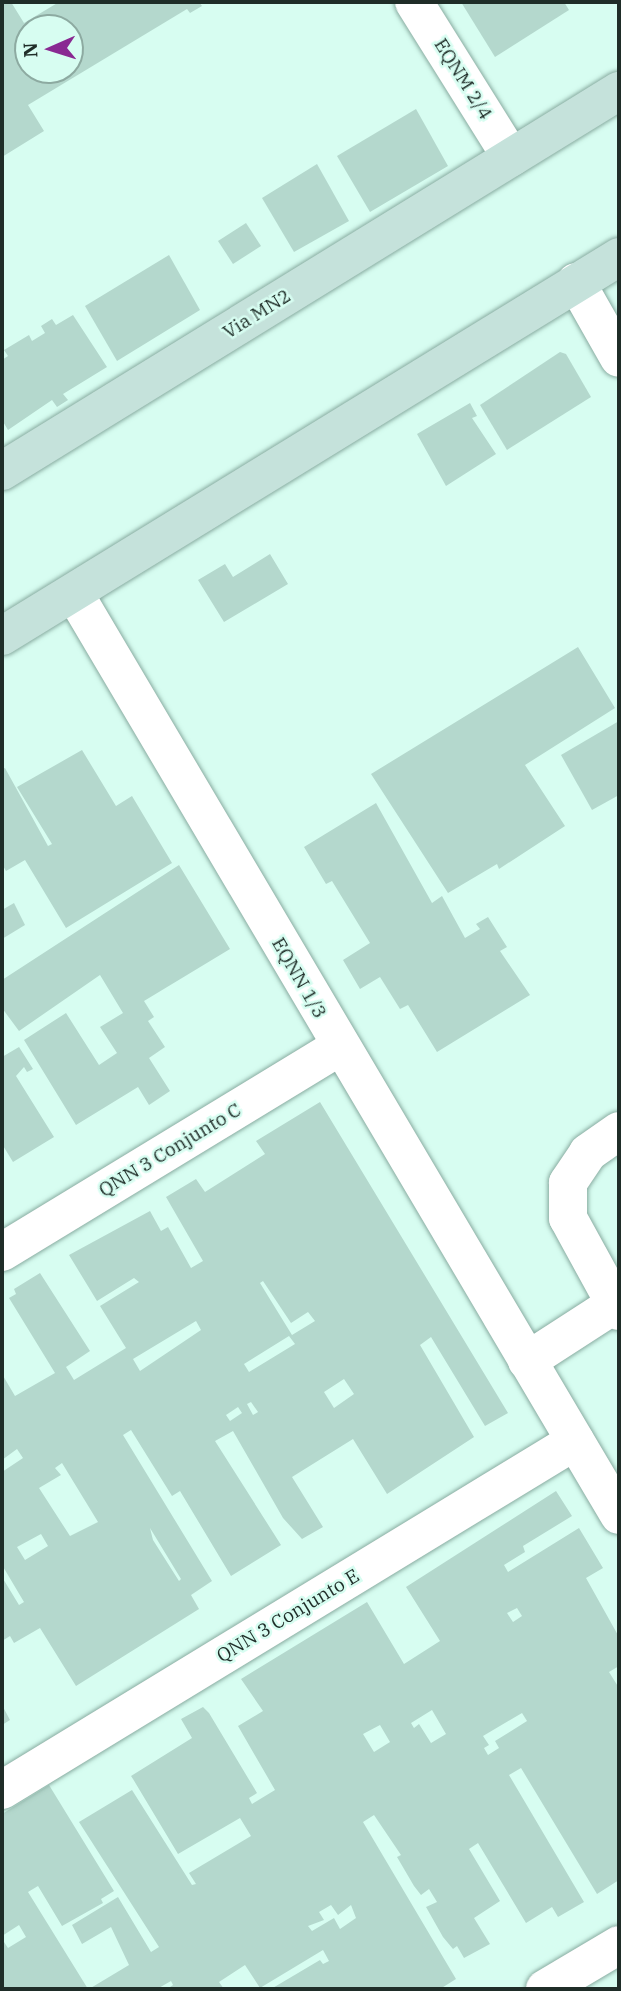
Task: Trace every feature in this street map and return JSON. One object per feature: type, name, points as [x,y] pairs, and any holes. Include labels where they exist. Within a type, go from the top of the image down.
[{"type":"main road","name":"Via MN2","points":[[2,471],[619,91]]},
{"type":"main road","points":[[2,636],[617,258]]},
{"type":"street","name":"EQNM 2/4","points":[[414,2],[511,157]]},
{"type":"street","points":[[576,282],[619,358]]},
{"type":"street","name":"EQNN 1/3","points":[[74,593],[339,1047],[619,1515]]},
{"type":"street","name":"QNN 3 Conjunto C","points":[[2,1252],[339,1047]]},
{"type":"street","points":[[527,1361],[617,1307],[568,1218],[568,1183],[588,1153],[619,1131]]},
{"type":"street","name":"QNN 3 Conjunto E","points":[[2,1790],[575,1441]]},
{"type":"street","points":[[545,1989],[619,1945]]},
{"type":"building","points":[[2,2],[11,2],[18,14],[14,14],[14,84],[63,84],[28,105],[44,131],[2,157]]},
{"type":"building","points":[[59,2],[199,2],[202,6],[190,13],[187,9],[84,71],[84,14],[39,14]]},
{"type":"building","points":[[461,2],[564,2],[569,10],[495,57]]},
{"type":"building","points":[[416,109],[448,166],[370,212],[337,156]]},
{"type":"building","points":[[317,164],[349,221],[294,252],[262,198]]},
{"type":"building","points":[[246,223],[261,246],[233,264],[218,241]]},
{"type":"building","points":[[169,255],[200,310],[117,361],[85,306]]},
{"type":"building","points":[[73,315],[107,367],[63,394],[68,400],[57,407],[52,400],[8,430],[2,420],[2,360],[8,356],[4,350],[29,335],[32,341],[45,333],[41,326],[52,319],[56,325]]},
{"type":"building","points":[[560,352],[566,354],[591,397],[507,450],[480,405]]},
{"type":"building","points":[[470,403],[477,416],[472,418],[496,454],[446,486],[417,434]]},
{"type":"building","points":[[270,554],[288,584],[224,622],[198,580],[225,564],[233,577]]},
{"type":"building","points":[[578,647],[615,708],[525,765],[565,826],[499,869],[497,864],[448,893],[371,774]]},
{"type":"building","points":[[619,721],[619,795],[592,810],[561,755]]},
{"type":"building","points":[[82,750],[116,806],[132,796],[172,863],[66,928],[25,860],[6,871],[2,864],[2,769],[5,768],[48,846],[52,844],[17,787]]},
{"type":"building","points":[[376,803],[432,903],[442,896],[465,938],[480,929],[476,924],[488,917],[507,947],[500,951],[530,995],[437,1052],[408,1005],[400,1009],[380,977],[360,989],[343,960],[370,943],[332,881],[326,884],[304,847]]},
{"type":"building","points":[[179,865],[230,949],[144,1001],[154,1017],[148,1021],[165,1047],[149,1058],[170,1091],[149,1105],[138,1087],[76,1125],[24,1040],[66,1013],[99,1065],[117,1053],[100,1027],[123,1013],[100,975],[19,1031],[2,1008],[2,980]]},
{"type":"building","points":[[14,903],[25,925],[2,939],[2,910]]},
{"type":"building","points":[[19,1047],[33,1069],[27,1072],[24,1067],[16,1076],[54,1137],[13,1162],[2,1144],[2,1057]]},
{"type":"building","points":[[320,1102],[508,1413],[485,1426],[431,1337],[420,1345],[474,1437],[387,1494],[353,1439],[292,1477],[323,1527],[302,1539],[283,1518],[233,1431],[215,1441],[281,1545],[231,1576],[180,1491],[172,1496],[131,1430],[123,1435],[212,1581],[191,1595],[199,1609],[76,1686],[40,1628],[14,1643],[10,1636],[2,1641],[2,1577],[19,1605],[24,1602],[2,1565],[2,1472],[23,1458],[17,1449],[2,1460],[2,1374],[15,1396],[55,1373],[9,1298],[16,1294],[14,1289],[40,1273],[90,1351],[66,1367],[74,1380],[126,1348],[100,1306],[139,1282],[134,1278],[97,1301],[69,1255],[150,1211],[161,1231],[168,1227],[191,1268],[203,1261],[166,1197],[196,1179],[205,1192],[265,1154],[256,1141]],"holes":[[[263,1281],[291,1323],[308,1312],[315,1321],[292,1335],[260,1283]],[[196,1321],[201,1330],[140,1371],[133,1359]],[[289,1336],[295,1344],[249,1372],[244,1364]],[[344,1379],[354,1394],[334,1408],[324,1392]],[[251,1402],[258,1412],[253,1415],[247,1404]],[[238,1407],[242,1413],[230,1421],[226,1415]],[[62,1463],[98,1522],[70,1536],[39,1488],[61,1475],[55,1468]],[[150,1528],[181,1579],[179,1581],[153,1540]],[[41,1534],[48,1546],[25,1560],[17,1547]]]},
{"type":"building","points":[[556,1491],[572,1516],[523,1546],[525,1552],[504,1565],[508,1572],[579,1528],[603,1568],[586,1578],[619,1637],[619,1666],[609,1672],[619,1688],[619,1880],[597,1894],[521,1768],[509,1775],[584,1902],[558,1917],[552,1907],[526,1923],[478,1843],[469,1849],[500,1901],[474,1918],[490,1944],[464,1958],[457,1946],[453,1949],[443,1937],[426,1907],[437,1902],[429,1889],[421,1895],[414,1886],[397,1857],[401,1855],[374,1815],[363,1822],[456,1979],[440,1989],[271,1989],[320,1960],[323,1964],[329,1961],[323,1950],[260,1988],[245,1965],[219,1982],[224,1989],[167,1989],[173,1985],[171,1981],[157,1989],[89,1989],[129,1965],[111,1927],[82,1944],[72,1925],[118,1897],[151,1952],[159,1947],[79,1822],[132,1790],[192,1885],[196,1884],[189,1873],[251,1836],[240,1818],[178,1854],[131,1776],[192,1738],[181,1719],[203,1707],[257,1793],[249,1798],[252,1804],[275,1790],[238,1726],[263,1711],[241,1679],[367,1602],[404,1664],[440,1641],[406,1587]],"holes":[[[517,1608],[522,1616],[513,1622],[507,1613]],[[432,1710],[446,1734],[431,1743],[419,1724],[414,1728],[411,1723]],[[522,1713],[527,1721],[495,1741],[499,1748],[488,1755],[484,1748],[489,1745],[483,1736]],[[380,1725],[390,1742],[374,1752],[363,1734]],[[331,1905],[338,1915],[351,1905],[356,1918],[340,1929],[334,1918],[312,1931],[308,1926],[324,1920],[319,1912]]]},
{"type":"building","points":[[2,1705],[10,1720],[2,1725]]},
{"type":"building","points":[[49,1785],[114,1891],[101,1899],[103,1903],[62,1926],[38,1886],[28,1892],[88,1989],[2,1989],[2,1939],[8,1948],[26,1937],[19,1925],[2,1936],[2,1814]]}]
